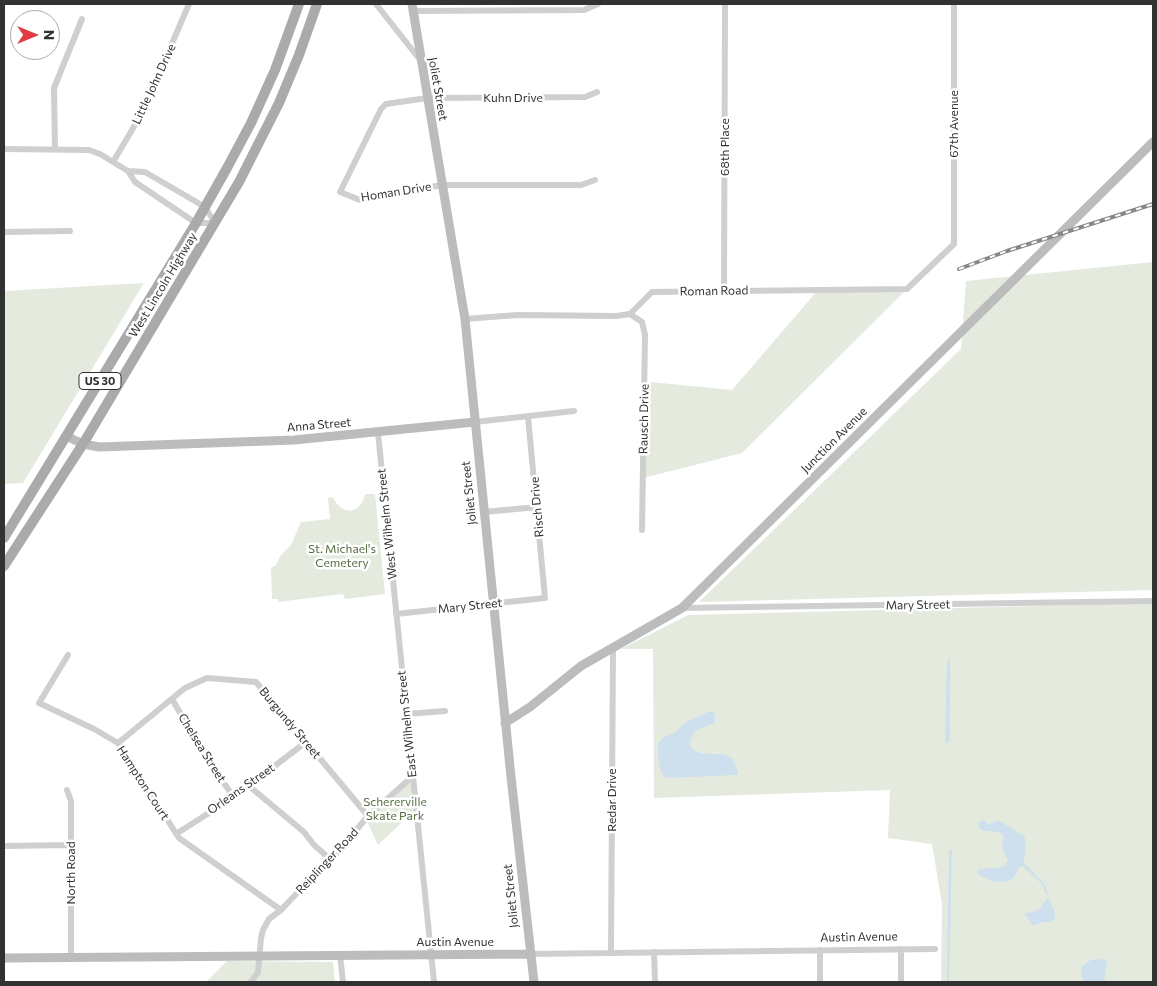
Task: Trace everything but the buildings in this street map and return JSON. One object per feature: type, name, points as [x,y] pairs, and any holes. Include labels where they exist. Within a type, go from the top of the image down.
[{"type":"main road","name":"West Lincoln Highway","points":[[4,537],[205,207],[251,123],[275,70],[299,4]]},
{"type":"main road","name":"West Lincoln Highway","points":[[4,566],[83,444],[248,166],[279,103],[317,4]]},
{"type":"street","name":"Little John Drive","points":[[113,162],[142,113],[190,4]]},
{"type":"street","points":[[376,4],[421,61]]},
{"type":"street","points":[[412,7],[584,10],[598,4]]},
{"type":"street","name":"68th Place","points":[[724,290],[726,4]]},
{"type":"street","name":"67th Avenue","points":[[954,4],[954,244]]},
{"type":"street","name":"Joliet Street","points":[[412,7],[465,319],[505,723],[534,982]]},
{"type":"street","points":[[55,149],[54,88],[82,19]]},
{"type":"street","name":"Kuhn Drive","points":[[427,98],[585,97],[597,92]]},
{"type":"street","name":"Homan Drive","points":[[427,98],[386,104],[381,109],[340,192],[360,200],[412,189],[443,185],[581,185],[595,180]]},
{"type":"street","name":"Junction Avenue","points":[[505,723],[530,707],[581,666],[682,608],[1153,142]]},
{"type":"street","points":[[4,149],[89,150],[128,171],[135,182],[196,223],[215,223]]},
{"type":"street","points":[[128,171],[144,172],[205,207],[215,223]]},
{"type":"street","points":[[4,232],[70,231]]},
{"type":"street","name":"Roman Road","points":[[630,314],[652,292],[907,289],[954,244]]},
{"type":"street","points":[[465,319],[517,315],[616,316],[630,314]]},
{"type":"street","name":"Rausch Drive","points":[[630,314],[642,322],[645,335],[642,530]]},
{"type":"street","name":"Anna Street","points":[[66,436],[83,444],[99,448],[215,444],[378,433],[574,411]]},
{"type":"street","name":"Risch Drive","points":[[528,417],[545,598]]},
{"type":"street","name":"West Wilhelm Street","points":[[378,433],[396,614]]},
{"type":"street","points":[[484,512],[537,507]]},
{"type":"street","points":[[4,537],[19,541]]},
{"type":"street","name":"Mary Street","points":[[396,614],[545,598]]},
{"type":"street","name":"Mary Street","points":[[682,608],[1153,601]]},
{"type":"street","name":"East Wilhelm Street","points":[[396,614],[434,982]]},
{"type":"street","name":"Redar Drive","points":[[611,953],[613,648]]},
{"type":"street","name":"Hampton Court","points":[[68,655],[39,703],[94,729],[118,743],[179,838],[281,910]]},
{"type":"street","name":"Burgundy Street","points":[[118,743],[185,688],[207,678],[256,682],[368,816]]},
{"type":"street","name":"Chelsea Street","points":[[172,699],[211,766],[234,797]]},
{"type":"street","points":[[406,714],[445,711]]},
{"type":"street","name":"Orleans Street","points":[[176,834],[234,797],[306,742]]},
{"type":"street","name":"Reiplinger Road","points":[[260,956],[263,930],[269,919],[281,910],[331,860],[368,816],[413,776]]},
{"type":"street","points":[[248,786],[304,832],[314,845],[331,860]]},
{"type":"street","name":"North Road","points":[[67,790],[71,801],[71,957]]},
{"type":"street","points":[[4,846],[71,845]]},
{"type":"street","points":[[900,949],[900,982]]},
{"type":"street","name":"Austin Avenue","points":[[4,958],[935,949]]},
{"type":"street","points":[[820,950],[820,982]]},
{"type":"street","points":[[654,952],[654,982]]},
{"type":"street","points":[[340,955],[343,982]]},
{"type":"street","points":[[251,982],[258,972],[260,956]]},
{"type":"green space","points":[[1153,262],[1153,590],[699,602],[961,349],[966,281]]},
{"type":"green space","points":[[144,283],[23,483],[4,484],[4,291]]},
{"type":"green space","points":[[907,289],[742,453],[643,478],[651,382],[732,390],[818,290]]},
{"type":"green space","name":"St. Michael's Cemetery","points":[[365,494],[375,494],[385,594],[345,599],[343,594],[278,602],[278,599],[272,599],[271,567],[275,566],[281,555],[291,545],[301,522],[330,519],[328,498],[333,497],[341,508],[351,510],[359,506]]},
{"type":"green space","points":[[1153,603],[1153,982],[941,982],[942,904],[932,844],[888,838],[890,790],[654,798],[653,649],[621,649],[688,615]]},
{"type":"green space","name":"Schererville Skate Park","points":[[413,776],[416,809],[378,845],[366,819]]},
{"type":"green space","points":[[227,961],[333,962],[335,982],[206,982]]},
{"type":"water","points":[[950,659],[950,740],[947,744],[945,740],[947,660]]},
{"type":"water","points":[[708,712],[715,714],[715,723],[695,732],[690,746],[699,752],[732,758],[738,772],[737,775],[666,778],[661,771],[658,743],[686,722]]},
{"type":"water","points":[[983,820],[988,824],[999,821],[1023,835],[1026,851],[1023,862],[1043,882],[1048,894],[1046,895],[1042,884],[1024,867],[1019,867],[1013,878],[1005,882],[991,880],[978,874],[977,872],[980,869],[1004,867],[1008,860],[1002,848],[1004,837],[996,832],[980,829],[978,823]]},
{"type":"water","points":[[949,849],[952,850],[949,982],[947,982]]},
{"type":"water","points":[[1049,898],[1055,918],[1051,922],[1041,922],[1037,925],[1032,925],[1023,914],[1037,910]]},
{"type":"water","points":[[1091,960],[1106,960],[1107,963],[1104,982],[1083,982],[1081,967]]},
{"type":"railway","points":[[959,269],[1007,251],[1153,204]]}]
